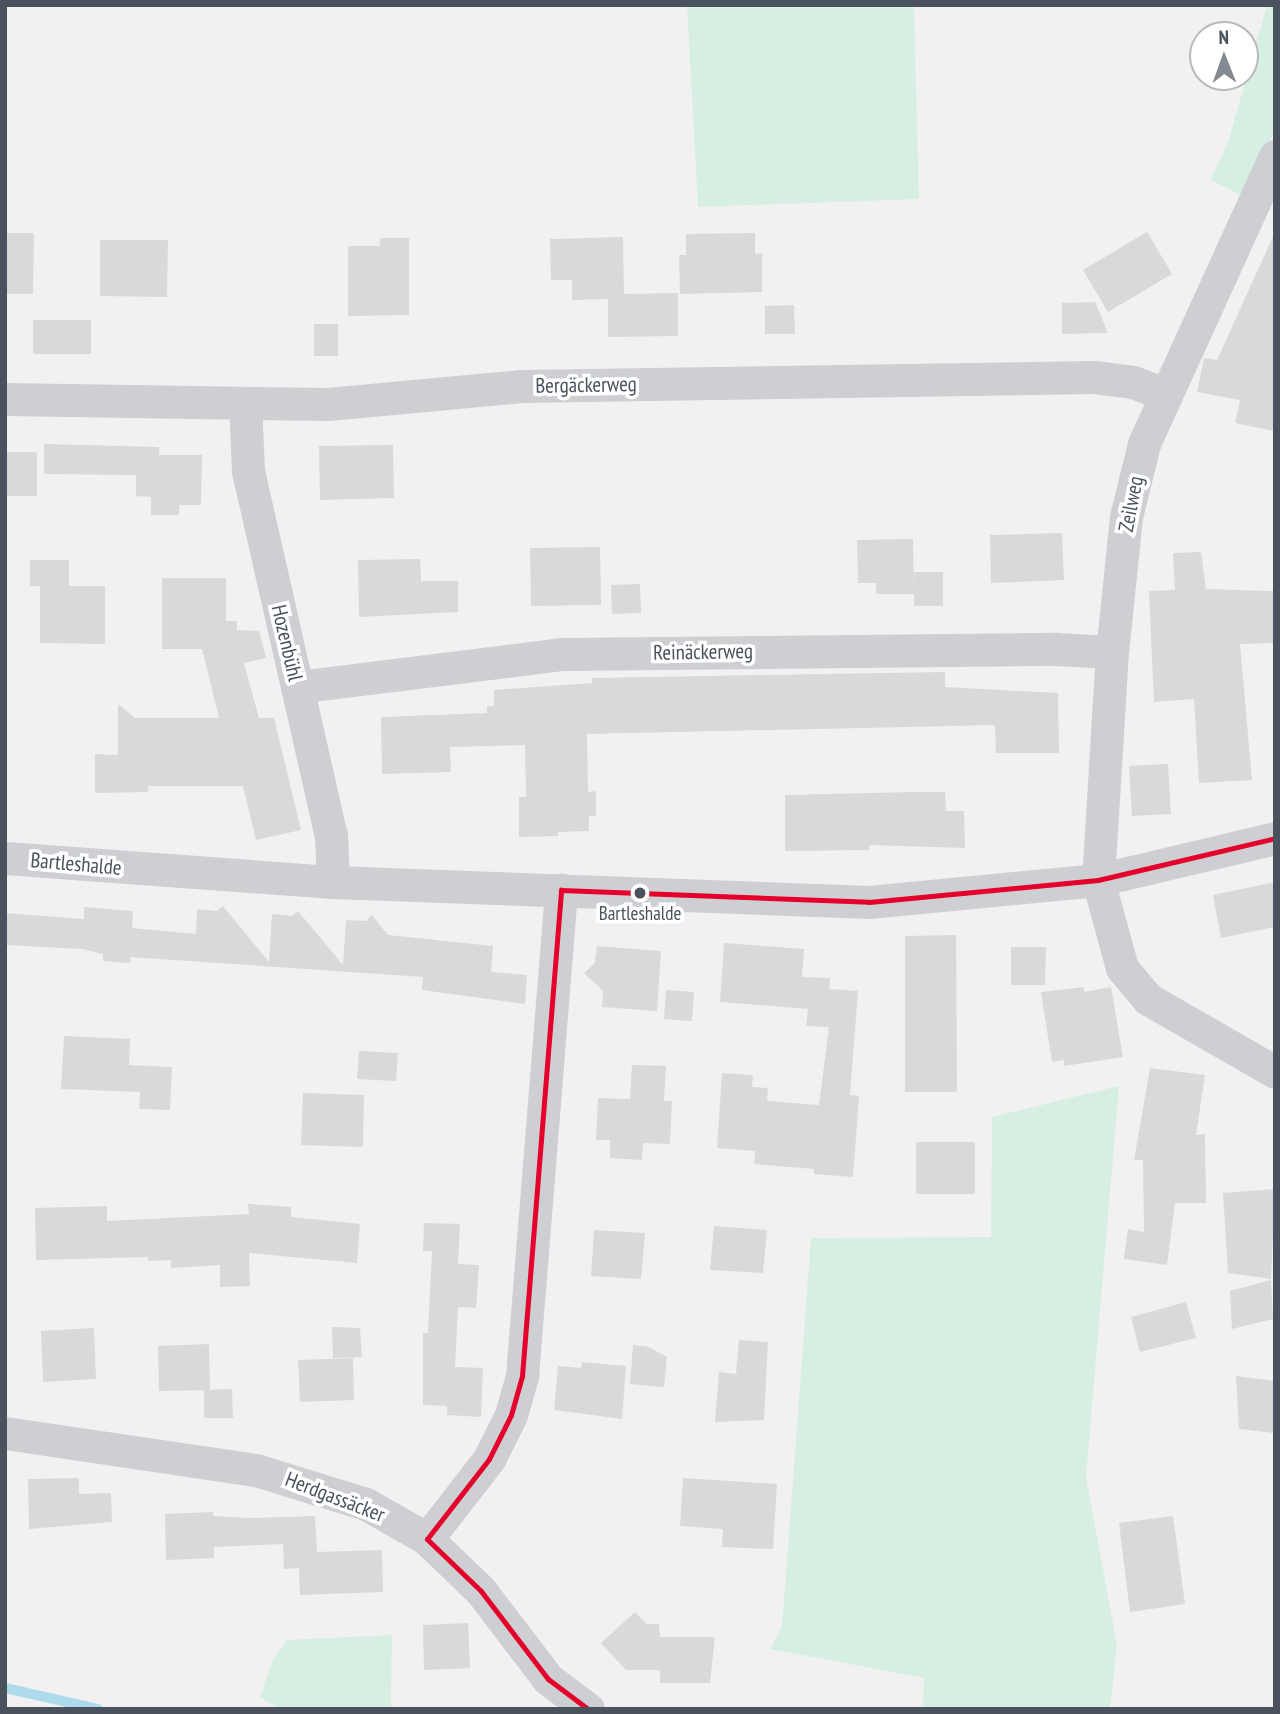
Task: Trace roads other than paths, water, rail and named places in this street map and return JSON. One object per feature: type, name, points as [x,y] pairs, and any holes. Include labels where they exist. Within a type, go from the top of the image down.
[{"type":"street","name":"Zeilweg","points":[[1275,156],[1144,444],[1126,517],[1112,652],[1098,880],[1122,968],[1148,999],[1275,1072]]},
{"type":"street","name":"Bergäckerweg","points":[[5,399],[328,404],[522,386],[1094,377],[1133,382],[1165,394]]},
{"type":"street","name":"Hozenbühl","points":[[245,404],[248,471],[331,835],[333,882]]},
{"type":"street","name":"Reinäckerweg","points":[[297,687],[564,654],[1055,649],[1112,652]]},
{"type":"street","name":"Bartleshalde","points":[[5,858],[333,882],[869,902],[1098,880],[1275,838]]},
{"type":"street","points":[[427,1539],[489,1459],[511,1415],[522,1376],[561,890]]},
{"type":"street","name":"Herdgassäcker","points":[[5,1433],[256,1470],[366,1504],[427,1539],[481,1591],[548,1679],[588,1709]]},
{"type":"waterway","points":[[5,1688],[98,1709]]},
{"type":"place","name":"Bartleshalde","points":[[640,893]]}]
